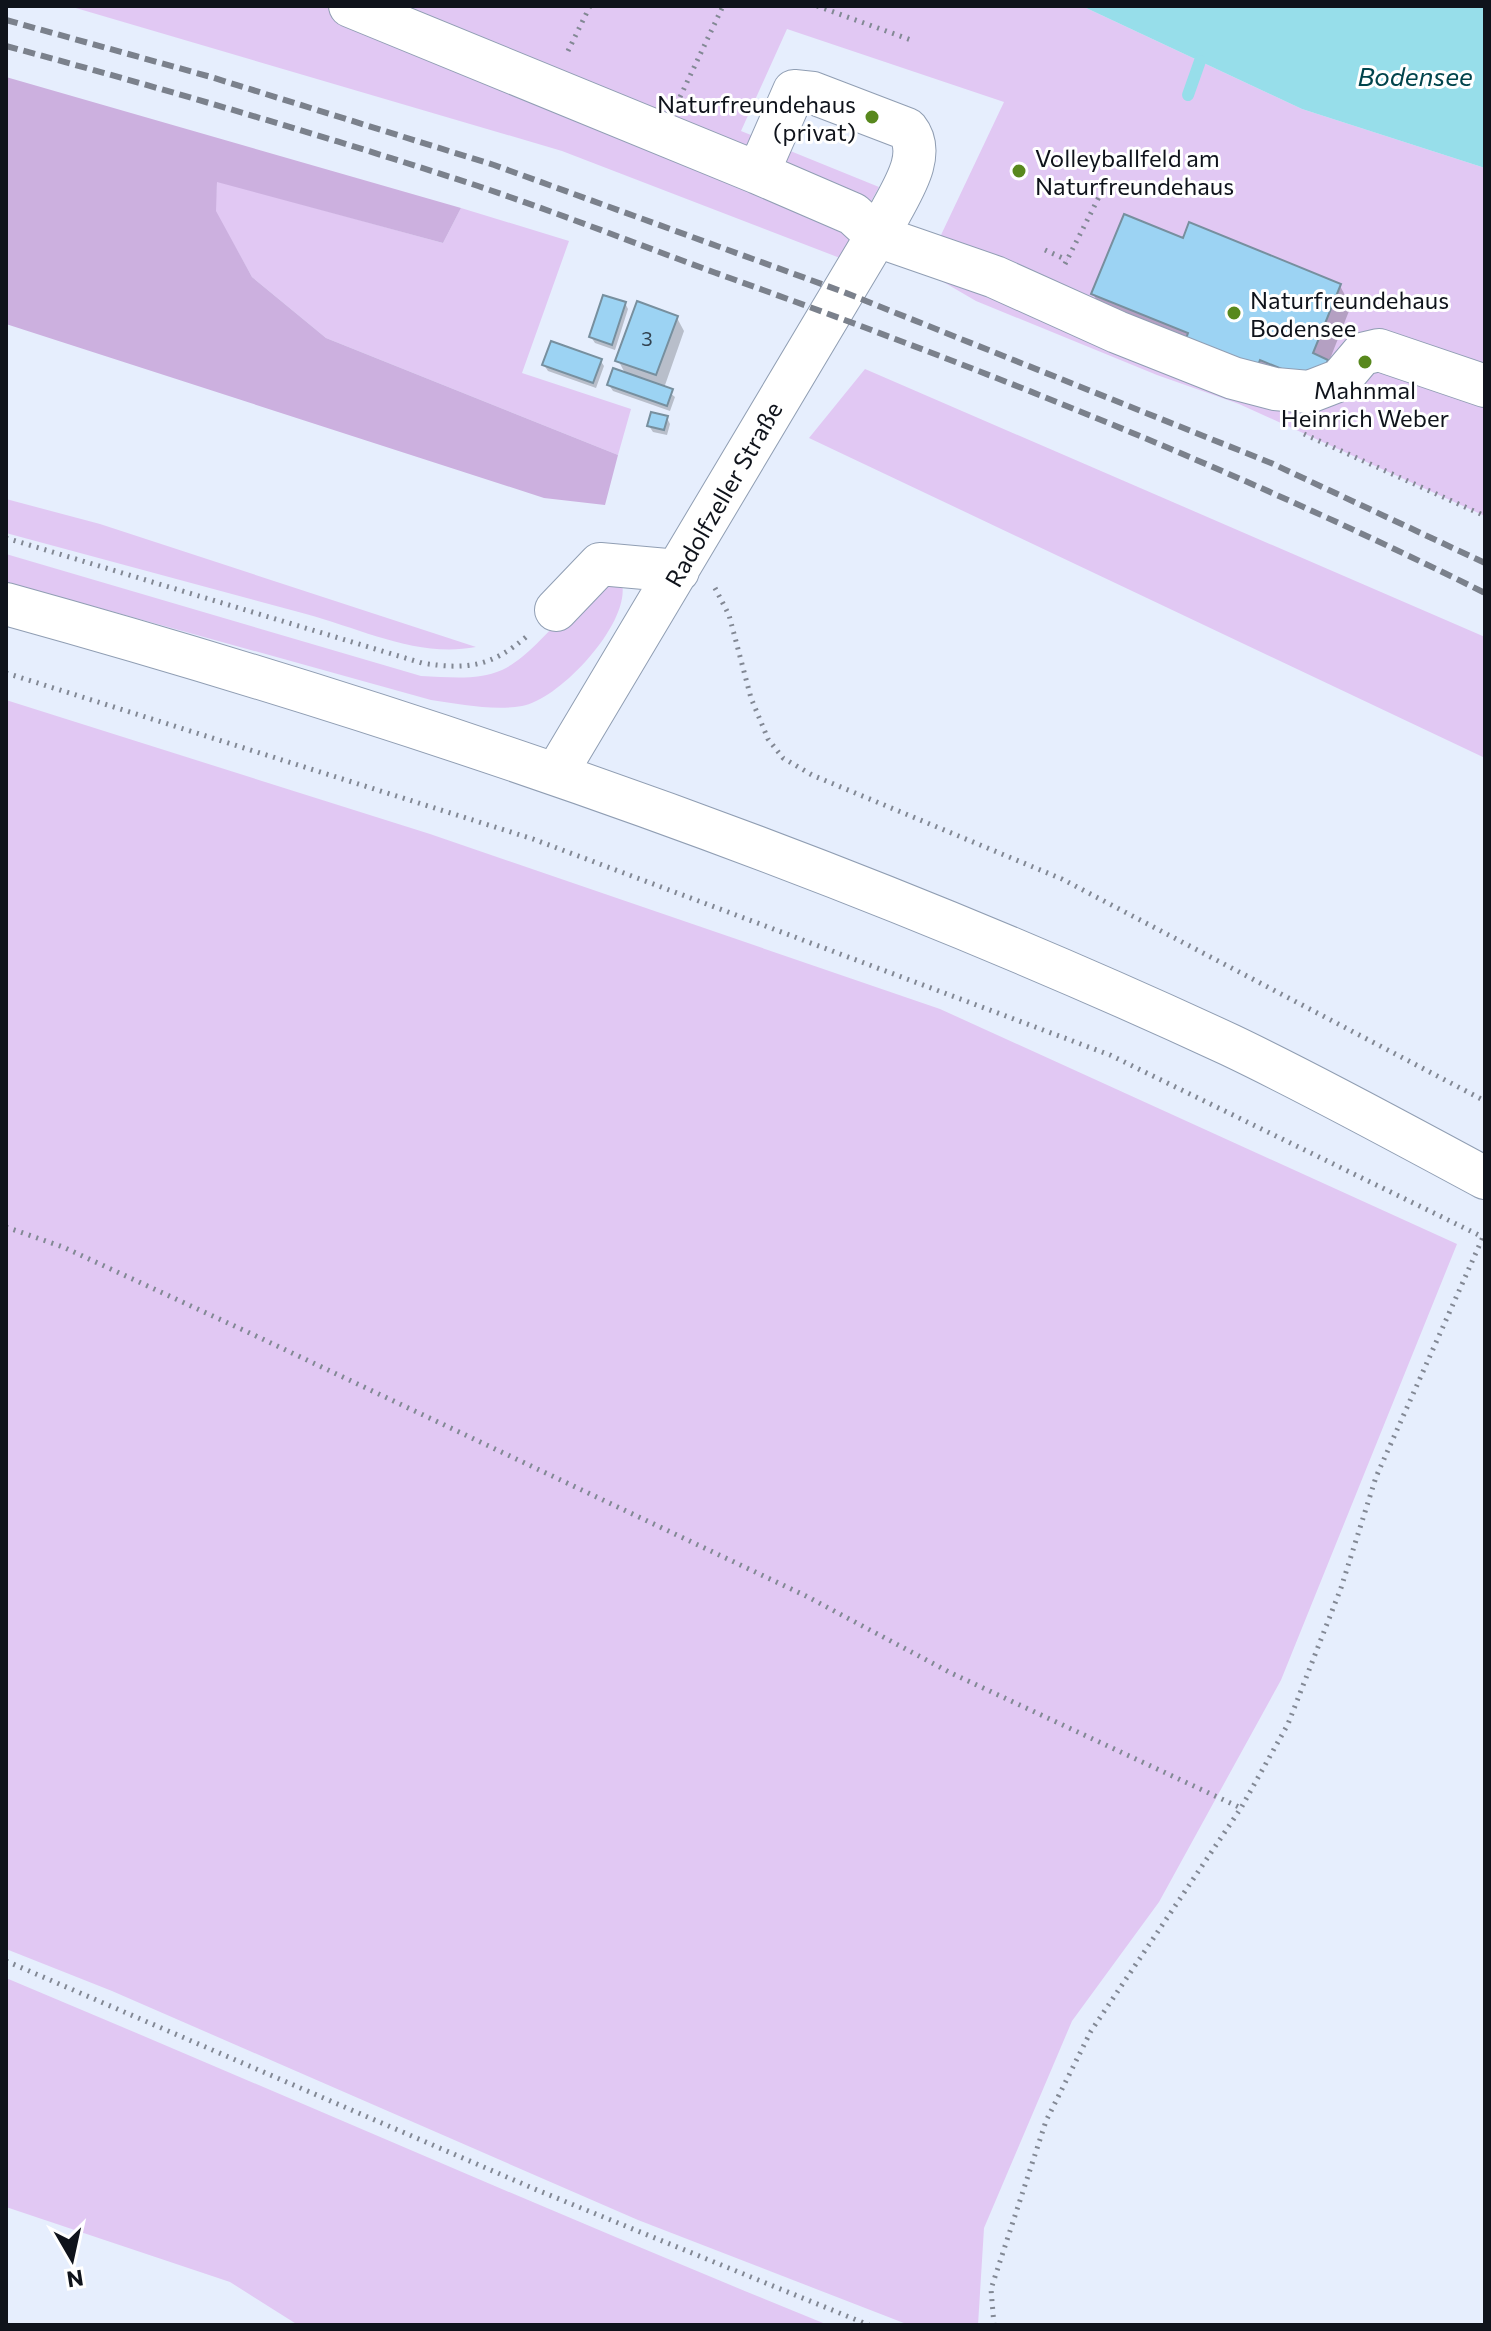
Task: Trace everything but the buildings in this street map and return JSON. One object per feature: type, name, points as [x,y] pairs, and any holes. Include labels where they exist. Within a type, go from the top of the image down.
[{"type":"street","points":[[350,6],[883,226],[1179,358],[1275,389],[1309,392],[1340,380],[1362,354],[1379,350],[1485,386]]},
{"type":"street","name":"Radolfzeller Straße","points":[[557,772],[883,226],[917,152],[916,140],[907,129],[813,93],[794,91],[758,173]]},
{"type":"street","points":[[556,610],[600,564],[678,571]]},
{"type":"street","points":[[6,604],[312,693],[557,772],[1015,950],[1233,1047],[1485,1178]]},
{"type":"path","points":[[550,88],[590,6]]},
{"type":"path","points":[[663,134],[723,6]]},
{"type":"path","points":[[817,6],[911,40]]},
{"type":"path","points":[[1049,302],[1105,185]]},
{"type":"path","points":[[1045,250],[1067,260]]},
{"type":"path","points":[[6,538],[422,663],[455,668],[505,655],[556,610]]},
{"type":"path","points":[[678,571],[703,580],[717,590],[729,615],[751,698],[768,739],[783,758],[812,775],[1062,879],[1485,1101]]},
{"type":"path","points":[[6,673],[533,839],[1110,1055],[1484,1237],[1376,1477],[1341,1588],[1288,1724],[1241,1808],[1091,2031],[1046,2121],[991,2289],[994,2325]]},
{"type":"path","points":[[6,1227],[63,1247],[254,1335],[806,1596],[951,1673],[1241,1808]]},
{"type":"path","points":[[6,1961],[537,2190],[869,2325]]},
{"type":"shaded area","points":[[69,6],[1082,6],[1302,109],[1485,168],[1485,516],[1239,404],[1157,375],[976,301],[940,280],[932,254],[1004,102],[787,29],[741,131],[879,187],[840,258],[562,151]]},
{"type":"shaded area","points":[[6,77],[461,208],[443,243],[217,182],[216,211],[252,277],[326,338],[618,455],[605,505],[544,498],[6,324]]},
{"type":"shaded area","points":[[217,181],[443,243],[461,208],[569,241],[522,373],[631,409],[618,455],[326,338],[252,277],[215,211]]},
{"type":"shaded area","points":[[865,369],[1485,637],[1485,758],[809,438]]},
{"type":"shaded area","points":[[6,499],[100,524],[476,647],[432,649],[390,640],[306,614],[6,533]]},
{"type":"shaded area","points":[[6,554],[421,676],[473,677],[502,670],[532,648],[590,593],[605,584],[621,580],[622,596],[617,615],[606,635],[574,674],[538,700],[522,706],[488,707],[431,700],[6,582]]},
{"type":"shaded area","points":[[6,700],[430,834],[940,1009],[1457,1244],[1281,1680],[1159,1902],[1072,2021],[984,2228],[978,2325],[909,2325],[638,2220],[112,1991],[6,1949]]},
{"type":"shaded area","points":[[6,1978],[828,2325],[298,2325],[230,2282],[6,2207]]},
{"type":"water","name":"Bodensee","points":[[1082,6],[1485,6],[1485,168],[1302,109]]},
{"type":"waterway","points":[[1188,95],[1200,61]]},
{"type":"railway","points":[[6,20],[211,77],[494,165],[841,291],[1271,463],[1485,563]]},
{"type":"railway","points":[[6,46],[361,149],[568,218],[1105,422],[1297,504],[1485,593]]},
{"type":"place","name":"Naturfreundehaus (privat)","points":[[872,117]]},
{"type":"place","name":"Volleyballfeld am Naturfreundehaus","points":[[1019,171]]},
{"type":"place","name":"Naturfreundehaus Bodensee","points":[[1234,313]]},
{"type":"place","name":"Mahnmal Heinrich Weber","points":[[1365,362]]}]
